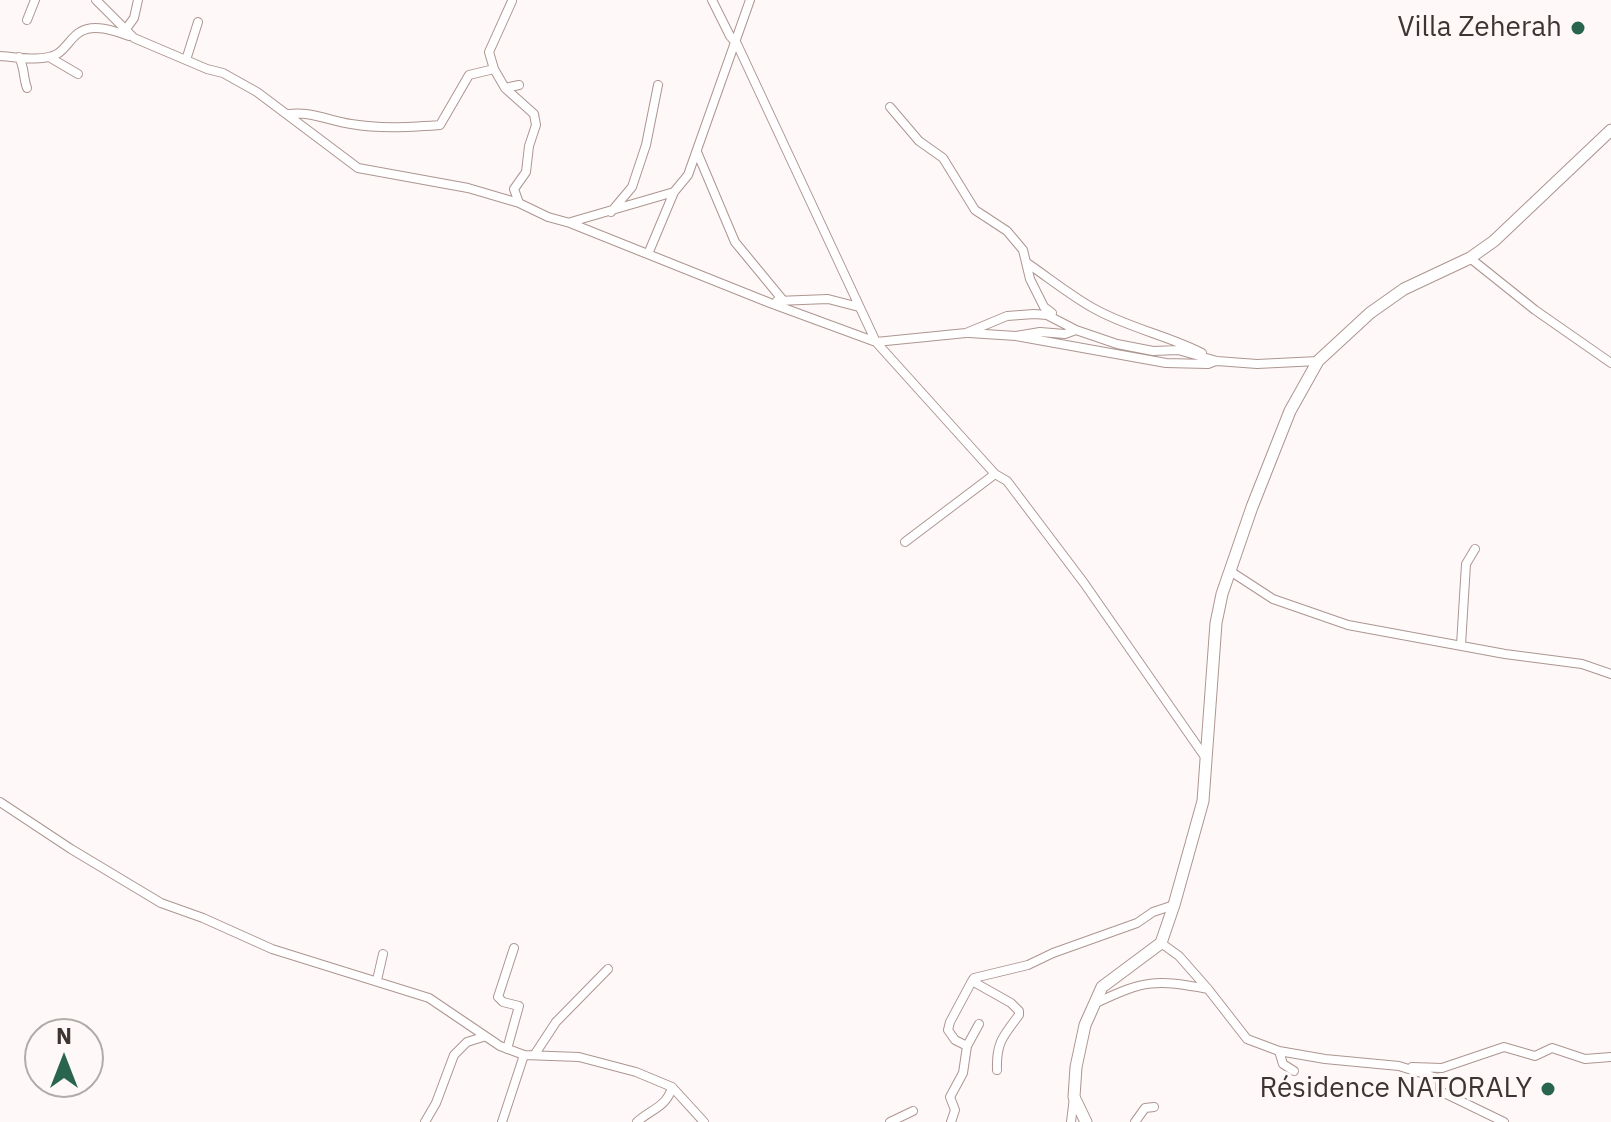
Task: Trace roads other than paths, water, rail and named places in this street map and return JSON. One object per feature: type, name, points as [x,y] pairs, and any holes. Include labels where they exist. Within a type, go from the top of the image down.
[{"type":"street","points":[[27,20],[35,0]]},
{"type":"street","points":[[96,0],[134,38]]},
{"type":"street","points":[[126,29],[134,18],[138,0]]},
{"type":"street","points":[[712,0],[737,44],[876,342],[995,474],[1007,481],[1084,583],[1206,758]]},
{"type":"street","points":[[648,254],[674,192],[688,175],[737,44],[750,0]]},
{"type":"street","points":[[512,1],[489,52],[505,88],[534,114],[536,125],[529,146],[526,172],[514,189],[519,203]]},
{"type":"street","points":[[186,60],[198,22]]},
{"type":"street","points":[[0,56],[49,57],[57,54],[80,31],[92,28],[113,30],[223,73],[289,114],[358,168],[468,188],[519,203],[548,217],[876,342],[966,333],[1016,336],[1166,363],[1208,364],[1217,361]]},
{"type":"street","points":[[19,57],[24,66],[23,77],[27,88]]},
{"type":"street","points":[[49,57],[78,74]]},
{"type":"street","points":[[289,114],[302,112],[381,128],[440,125],[463,81],[469,75],[494,69]]},
{"type":"street","points":[[505,88],[519,85]]},
{"type":"street","points":[[611,212],[632,187],[646,145],[658,85]]},
{"type":"street","points":[[890,107],[919,141],[943,158],[975,210],[1015,240],[1023,250],[1030,279],[1044,307],[1076,330]]},
{"type":"street","points":[[1071,1122],[1076,1067],[1085,1025],[1102,987],[1161,943],[1174,905],[1203,801],[1216,623],[1252,507],[1290,411],[1318,361],[1370,313],[1404,289],[1470,258],[1494,241],[1611,130]]},
{"type":"street","points":[[697,152],[735,242],[782,299]]},
{"type":"street","points":[[570,223],[674,192]]},
{"type":"street","points":[[1470,258],[1535,310],[1611,363]]},
{"type":"street","points":[[1026,262],[1093,308],[1133,327],[1178,341],[1217,361]]},
{"type":"street","points":[[770,303],[782,299],[828,299],[859,307]]},
{"type":"street","points":[[966,333],[1007,316],[1047,315],[1076,330],[1141,349],[1178,350],[1217,361],[1257,364],[1318,361]]},
{"type":"street","points":[[1016,336],[1040,332],[1065,334],[1076,330]]},
{"type":"street","points":[[905,542],[995,474]]},
{"type":"street","points":[[1461,645],[1466,564],[1475,549]]},
{"type":"street","points":[[1230,571],[1273,599],[1348,625],[1582,664],[1611,674]]},
{"type":"street","points":[[0,802],[161,903],[272,949],[429,998],[483,1037],[507,1049],[524,1055],[579,1057],[604,1062],[672,1087],[704,1122]]},
{"type":"street","points":[[967,1046],[955,1040],[948,1030],[972,981],[988,973],[1028,965],[1137,923],[1153,912],[1174,905]]},
{"type":"street","points":[[1161,943],[1179,956],[1247,1039],[1279,1051],[1325,1059],[1442,1068],[1504,1047],[1535,1056],[1552,1048],[1585,1059],[1611,1057]]},
{"type":"street","points":[[507,1049],[519,1006],[503,1002],[498,997],[514,948]]},
{"type":"street","points":[[377,980],[383,954]]},
{"type":"street","points":[[535,1054],[556,1022],[608,969]]},
{"type":"street","points":[[972,981],[1011,1003],[1019,1011],[1004,1032],[997,1052],[997,1070]]},
{"type":"street","points":[[1095,1004],[1128,987],[1147,982],[1167,981],[1208,989]]},
{"type":"street","points":[[951,1122],[955,1110],[950,1097],[963,1073],[967,1046],[979,1024]]},
{"type":"street","points":[[425,1122],[436,1103],[454,1055],[467,1042],[483,1037]]},
{"type":"street","points":[[1279,1051],[1283,1064],[1294,1071]]},
{"type":"street","points":[[502,1122],[524,1055]]},
{"type":"street","points":[[1399,1066],[1440,1079],[1440,1091],[1504,1122]]},
{"type":"street","points":[[637,1122],[669,1099],[672,1087]]},
{"type":"street","points":[[1074,1097],[1086,1122]]},
{"type":"street","points":[[1135,1122],[1145,1108],[1154,1107]]},
{"type":"street","points":[[890,1122],[913,1111]]},
{"type":"place","name":"Villa Zeherah","points":[[1578,28]]},
{"type":"place","name":"Résidence NATORALY","points":[[1548,1089]]}]
